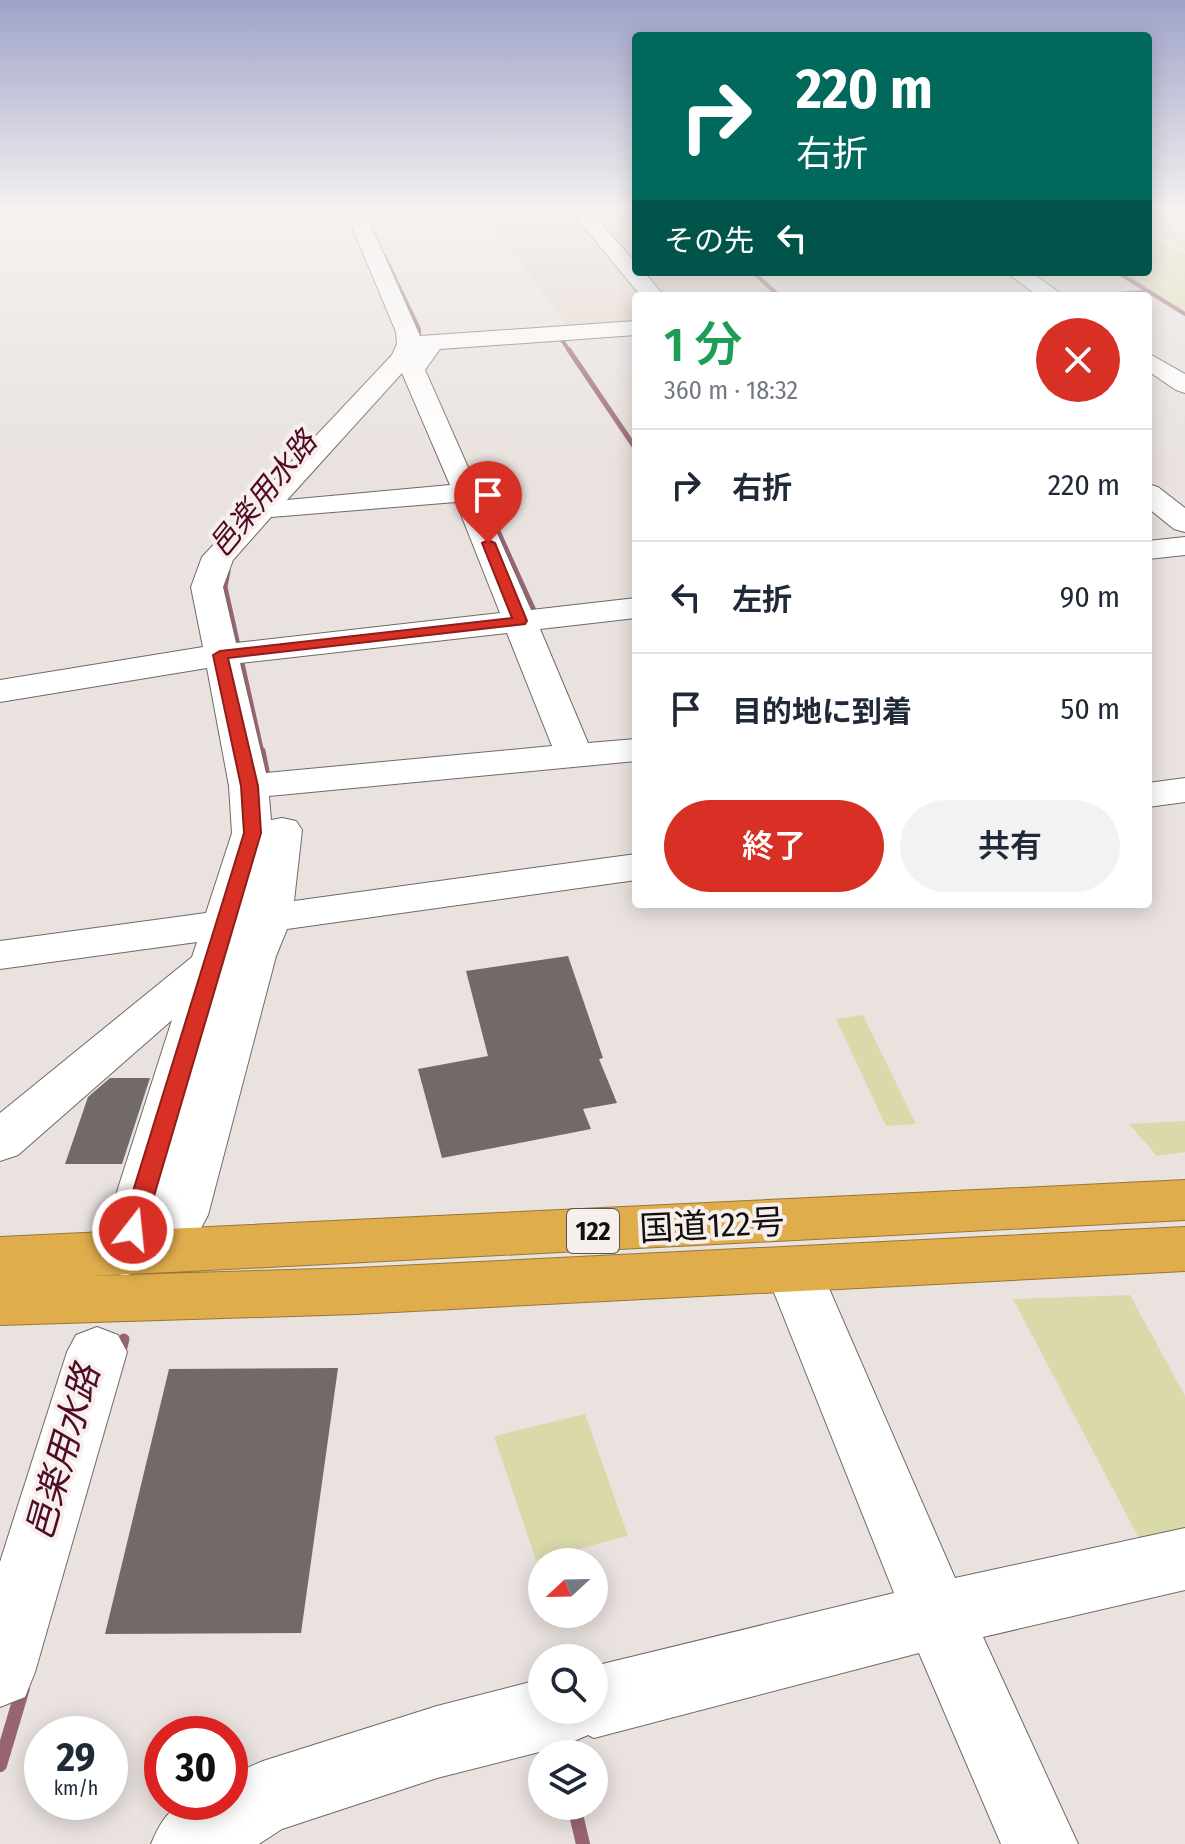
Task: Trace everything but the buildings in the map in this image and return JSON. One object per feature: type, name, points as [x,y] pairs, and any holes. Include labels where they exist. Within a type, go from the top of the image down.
[{"type":"highway","name":"国道122号","points":[[0,1259],[1185,1200]]},
{"type":"highway","name":"国道122号","points":[[0,1302],[356,1291],[1185,1249]]},
{"type":"street","points":[[392,296],[408,332],[421,344]]},
{"type":"street","points":[[0,1142],[182,986],[236,935],[252,833],[249,786],[207,587],[218,557],[403,358],[421,344],[632,328]]},
{"type":"street","points":[[421,344],[413,370],[467,492],[574,755]]},
{"type":"street","points":[[1152,363],[1185,385]]},
{"type":"street","points":[[262,508],[291,509],[467,492]]},
{"type":"street","points":[[1152,496],[1185,523]]},
{"type":"street","points":[[1152,550],[1185,546]]},
{"type":"street","points":[[0,691],[220,655],[632,608]]},
{"type":"street","points":[[249,786],[632,750]]},
{"type":"street","points":[[125,1254],[236,935],[282,830]]},
{"type":"street","points":[[0,955],[236,935],[632,868]]},
{"type":"street","points":[[181,1215],[253,956],[236,935]]},
{"type":"street","points":[[793,1270],[937,1615],[1040,1844]]},
{"type":"street","points":[[0,1672],[97,1352]]},
{"type":"street","points":[[608,1698],[937,1615],[1185,1559]]},
{"type":"street","points":[[189,1844],[263,1798],[437,1742],[528,1719]]},
{"type":"shaded area","points":[[545,296],[632,296],[632,325],[570,330]]},
{"type":"green space","points":[[1158,296],[1185,296],[1185,313]]},
{"type":"green space","points":[[863,1015],[916,1124],[886,1126],[836,1019]]},
{"type":"green space","points":[[1185,1121],[1185,1152],[1157,1156],[1129,1124]]},
{"type":"green space","points":[[1130,1295],[1185,1396],[1185,1533],[1142,1544],[1013,1299]]},
{"type":"green space","points":[[585,1414],[628,1536],[582,1548],[532,1548],[494,1436]]},
{"type":"waterway","name":"邑楽用水路","points":[[403,296],[419,329],[419,344]]},
{"type":"waterway","points":[[1156,296],[1185,314]]},
{"type":"waterway","points":[[556,337],[560,337],[570,352]]},
{"type":"waterway","points":[[569,350],[632,443]]},
{"type":"waterway","points":[[475,484],[496,529]]},
{"type":"waterway","points":[[495,527],[534,613],[541,612]]},
{"type":"waterway","name":"邑楽用水路","points":[[227,571],[224,587],[261,753]]},
{"type":"waterway","name":"邑楽用水路","points":[[261,751],[265,771]]},
{"type":"waterway","name":"邑楽用水路","points":[[120,1355],[124,1339]]},
{"type":"waterway","name":"邑楽用水路","points":[[0,1765],[23,1688]]},
{"type":"waterway","points":[[577,1820],[583,1844]]},
{"type":"route","points":[[133,1230],[252,833],[249,786],[220,655],[520,621],[488,543]]}]
